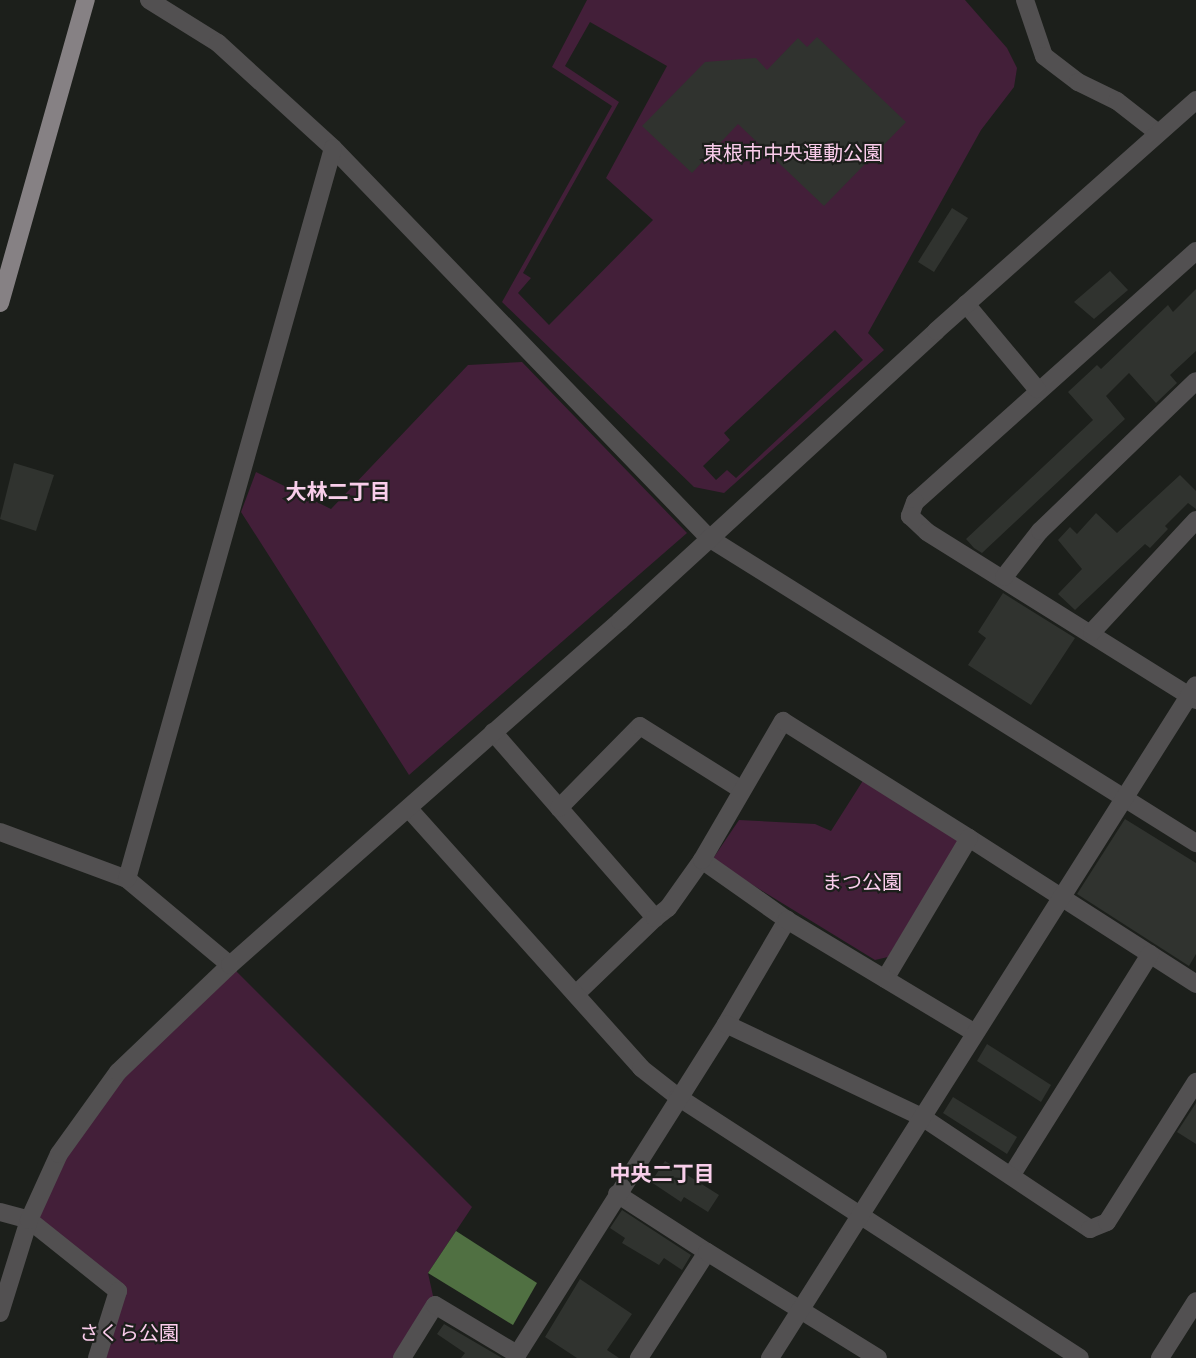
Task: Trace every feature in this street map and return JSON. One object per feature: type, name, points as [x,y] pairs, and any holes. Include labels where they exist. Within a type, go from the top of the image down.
[{"type":"main road","points":[[0,303],[86,0]]},
{"type":"street","points":[[149,0],[218,43],[333,148],[709,538],[1196,843]]},
{"type":"street","points":[[1025,0],[1044,56],[1078,82],[1117,101],[1158,133]]},
{"type":"street","points":[[0,1313],[29,1220],[59,1154],[118,1072],[230,965],[409,809],[966,304],[1196,100]]},
{"type":"street","points":[[127,879],[333,148]]},
{"type":"street","points":[[770,1358],[1124,798],[1194,694],[927,532],[910,516],[915,501],[1037,389],[1196,251]]},
{"type":"street","points":[[966,304],[1037,389]]},
{"type":"street","points":[[1004,578],[1040,531],[1196,381]]},
{"type":"street","points":[[1092,632],[1196,520]]},
{"type":"street","points":[[576,994],[668,908],[702,860],[783,721],[1196,984]]},
{"type":"street","points":[[559,808],[640,726],[742,790]]},
{"type":"street","points":[[493,732],[655,918]]},
{"type":"street","points":[[409,809],[641,1068],[678,1097],[1080,1358]]},
{"type":"street","points":[[0,832],[127,879],[230,965]]},
{"type":"street","points":[[885,979],[969,838]]},
{"type":"street","points":[[702,860],[787,920],[975,1033]]},
{"type":"street","points":[[402,1358],[435,1305],[516,1356],[726,1024],[787,920]]},
{"type":"street","points":[[1011,1176],[1150,954]]},
{"type":"street","points":[[726,1024],[922,1117],[1090,1229],[1107,1222],[1196,1082]]},
{"type":"street","points":[[618,1194],[878,1358]]},
{"type":"street","points":[[0,1212],[29,1220],[118,1291],[97,1358]]},
{"type":"street","points":[[639,1358],[707,1252]]},
{"type":"street","points":[[1160,1358],[1196,1301]]},
{"type":"green space","name":"東根市中央運動公園","points":[[587,0],[965,0],[1007,48],[1017,68],[1014,87],[981,130],[868,333],[884,350],[724,493],[694,487],[502,302],[612,106],[552,67]],"holes":[[[590,22],[667,66],[606,178],[653,220],[549,325],[518,293],[531,278],[523,273],[619,102],[565,66]],[[835,330],[863,360],[736,478],[727,470],[716,480],[703,466],[730,440],[724,433]]]},
{"type":"green space","points":[[522,362],[687,533],[409,775],[241,512],[256,472],[331,509],[468,365]]},
{"type":"green space","name":"まつ公園","points":[[864,779],[960,838],[888,957],[875,960],[712,860],[739,820],[815,824],[831,831]]},
{"type":"green space","name":"さくら公園","points":[[230,965],[472,1207],[428,1273],[435,1305],[402,1358],[97,1358],[118,1291],[29,1220],[93,1104]]},
{"type":"shaded area","points":[[456,1231],[537,1283],[513,1325],[428,1273]]},
{"type":"building","points":[[817,37],[906,122],[824,206],[738,124],[692,173],[642,126],[705,62],[756,58],[767,70],[798,38],[807,47]]},
{"type":"building","points":[[952,208],[968,218],[934,272],[918,262]]},
{"type":"building","points":[[1110,271],[1128,290],[1094,319],[1074,302]]},
{"type":"building","points":[[1196,289],[1196,351],[1170,375],[1177,383],[1156,403],[1129,373],[1106,396],[1125,419],[982,553],[974,548],[966,539],[1093,420],[1068,392],[1097,365],[1101,369],[1168,305],[1173,312]]},
{"type":"building","points":[[14,463],[54,475],[36,531],[0,519]]},
{"type":"building","points":[[1180,475],[1196,491],[1196,509],[1188,503],[1165,526],[1168,529],[1150,548],[1145,544],[1075,610],[1058,594],[1082,569],[1058,540],[1070,527],[1077,534],[1096,513],[1117,533]]},
{"type":"building","points":[[1003,593],[1075,638],[1031,705],[968,665],[986,638],[978,632]]},
{"type":"building","points":[[1125,819],[1196,863],[1196,954],[1189,966],[1077,894]]},
{"type":"building","points":[[987,1044],[1051,1085],[1041,1102],[977,1061]]},
{"type":"building","points":[[953,1097],[1017,1137],[1007,1154],[943,1113]]},
{"type":"building","points":[[1196,1103],[1196,1144],[1177,1132]]},
{"type":"building","points":[[665,1161],[719,1195],[708,1212],[684,1197],[681,1202],[651,1182]]},
{"type":"building","points":[[622,1210],[691,1255],[682,1270],[664,1258],[659,1265],[622,1243],[625,1238],[610,1228]]},
{"type":"building","points":[[580,1279],[632,1314],[607,1350],[619,1358],[577,1358],[545,1337]]},
{"type":"building","points":[[444,1324],[502,1358],[461,1358],[465,1353],[437,1334]]},
{"type":"district","name":"大林二丁目","points":[[338,492]]},
{"type":"district","name":"中央二丁目","points":[[662,1174]]}]
